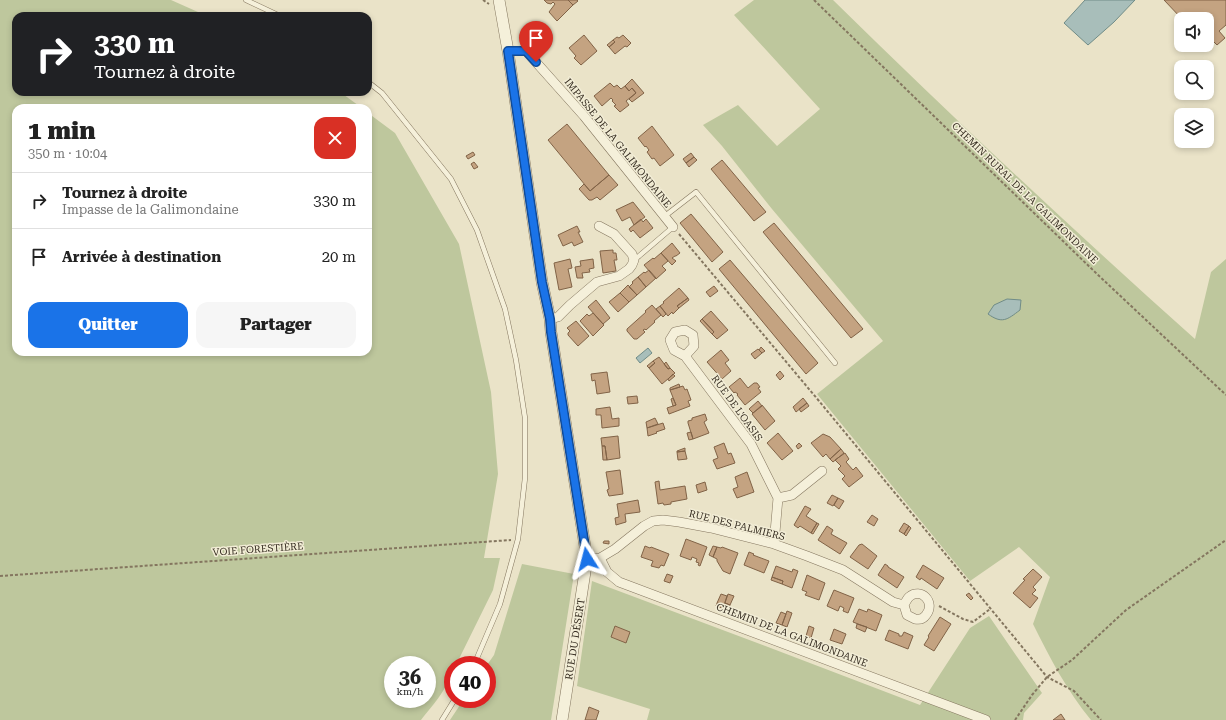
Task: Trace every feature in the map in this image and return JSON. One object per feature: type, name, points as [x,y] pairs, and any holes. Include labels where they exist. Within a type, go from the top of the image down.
[{"type":"street","name":"RUE DU DÉSERT","points":[[499,0],[508,51],[542,282],[550,319],[587,559],[562,720]]},
{"type":"street","name":"IMPASSE DE LA GALIMONDAINE","points":[[508,51],[526,51],[584,116],[673,227]]},
{"type":"street","points":[[550,319],[558,317],[597,282],[619,276],[629,269],[632,264],[634,260],[632,254],[614,234],[599,226]]},
{"type":"street","name":"RUE DE L'OASIS","points":[[685,356],[751,444],[778,498]]},
{"type":"street","points":[[774,544],[778,498],[792,495],[822,471]]},
{"type":"street","name":"RUE DES PALMIERS","points":[[587,559],[600,558],[615,549],[644,526],[653,521],[663,520],[711,528],[774,544],[843,570],[893,602],[904,605],[907,615],[916,619],[925,617],[929,610],[930,602]]},
{"type":"street","name":"CHEMIN DE LA GALIMONDAINE","points":[[600,558],[608,572],[619,582],[986,720]]},
{"type":"street","points":[[904,605],[909,597],[918,594],[925,596],[930,602]]},
{"type":"lane","points":[[246,0],[272,12]]},
{"type":"lane","points":[[372,85],[382,93],[451,179],[477,230],[502,303],[516,360],[525,418],[525,478],[518,539],[500,604],[478,656]]},
{"type":"lane","points":[[665,216],[696,192],[835,363]]},
{"type":"lane","points":[[634,260],[673,227]]},
{"type":"lane","points":[[442,720],[449,708]]},
{"type":"path","name":"CHEMIN RURAL DE LA GALIMONDAINE","points":[[814,0],[1097,274],[1226,395]]},
{"type":"path","points":[[673,227],[1047,677],[1074,691],[1101,720]]},
{"type":"path","name":"VOIE FORESTIÈRE","points":[[0,576],[518,539]]},
{"type":"path","points":[[1015,720],[1032,695],[1047,677],[1072,660],[1126,610],[1226,540]]},
{"type":"path","points":[[930,602],[963,619],[974,622],[990,610]]},
{"type":"green space","points":[[0,0],[171,0],[198,12],[12,12],[12,96],[346,96],[356,104],[12,104],[12,356],[372,356],[372,116],[395,133],[459,244],[491,392],[498,474],[484,558],[500,558],[493,590],[460,656],[444,656],[444,690],[436,701],[436,656],[384,656],[384,708],[430,708],[421,720],[0,720]]},
{"type":"green space","points":[[754,0],[833,0],[1012,172],[1195,339],[1211,272],[1226,259],[1226,720],[1091,720],[1082,709],[1052,662],[1033,624],[1050,577],[1019,547],[970,581],[817,394],[883,341],[703,125],[738,105],[777,146],[820,109],[734,15]]},
{"type":"green space","points":[[522,564],[574,574],[551,720],[450,720],[458,708],[496,708],[496,656],[493,656]]},
{"type":"green space","points":[[592,581],[920,705],[970,628],[989,616],[1042,693],[1024,713],[1023,720],[647,720],[650,709],[577,686]]},
{"type":"water","points":[[1085,0],[1135,0],[1114,22],[1088,45],[1064,23]]},
{"type":"water","points":[[1007,299],[1021,300],[1020,310],[1004,320],[997,319],[988,314],[994,305]]},
{"type":"water","points":[[648,348],[652,353],[640,363],[636,358]]},
{"type":"building","points":[[544,0],[568,0],[573,5],[557,21],[549,12],[555,4],[553,2],[551,4],[547,3]]},
{"type":"building","points":[[568,0],[577,0],[578,1],[573,5]]},
{"type":"building","points":[[1164,0],[1226,0],[1226,25],[1219,31],[1225,38],[1217,45],[1214,42],[1214,12],[1175,12]]},
{"type":"building","points":[[584,35],[597,51],[581,65],[574,58],[576,56],[569,48]]},
{"type":"building","points":[[623,35],[631,43],[615,54],[609,47],[615,42],[613,40]]},
{"type":"building","points":[[613,40],[615,42],[609,47],[607,45]]},
{"type":"building","points":[[632,79],[644,93],[632,102],[629,99],[636,93],[632,88],[629,91],[625,86]]},
{"type":"building","points":[[610,83],[614,87],[617,85],[621,89],[625,86],[629,91],[632,88],[636,93],[626,101],[629,105],[620,112],[614,106],[616,105],[611,98],[602,106],[594,96]]},
{"type":"building","points":[[567,124],[609,175],[590,191],[548,140]]},
{"type":"building","points":[[652,126],[674,155],[660,166],[654,158],[652,159],[647,152],[649,150],[638,138]]},
{"type":"building","points":[[473,152],[475,155],[468,159],[466,156]]},
{"type":"building","points":[[691,153],[694,157],[686,163],[683,159]]},
{"type":"building","points":[[694,157],[697,160],[689,167],[686,163]]},
{"type":"building","points":[[722,160],[766,212],[754,221],[711,169]]},
{"type":"building","points":[[474,162],[478,167],[474,169],[471,164]]},
{"type":"building","points":[[609,175],[618,185],[600,200],[597,197],[589,200],[579,189],[584,184],[590,191]]},
{"type":"building","points":[[633,202],[645,217],[634,225],[630,217],[622,221],[616,210]]},
{"type":"building","points":[[691,214],[723,252],[712,262],[680,223]]},
{"type":"building","points":[[641,219],[643,222],[646,219],[653,228],[640,238],[633,230],[631,232],[629,229]]},
{"type":"building","points":[[774,223],[863,329],[851,338],[763,232]]},
{"type":"building","points":[[577,226],[583,242],[574,246],[572,242],[563,246],[558,235]]},
{"type":"building","points":[[672,243],[680,253],[672,258],[676,261],[672,265],[661,253]]},
{"type":"building","points":[[613,250],[613,253],[616,253],[617,260],[614,260],[616,271],[603,273],[600,251]]},
{"type":"building","points":[[661,253],[668,261],[662,266],[666,270],[656,279],[644,265]]},
{"type":"building","points":[[570,259],[572,268],[568,269],[572,287],[559,290],[554,263]]},
{"type":"building","points":[[593,259],[594,268],[589,269],[590,272],[582,273],[583,278],[577,278],[575,267],[581,266],[580,261]]},
{"type":"building","points":[[730,260],[818,363],[806,374],[719,269]]},
{"type":"building","points":[[649,270],[656,278],[646,287],[638,277]]},
{"type":"building","points":[[638,277],[646,287],[637,295],[629,287]]},
{"type":"building","points":[[628,285],[637,295],[629,302],[620,293]]},
{"type":"building","points":[[714,286],[718,291],[710,297],[706,292]]},
{"type":"building","points":[[679,288],[688,298],[677,306],[679,308],[673,314],[672,312],[668,316],[660,306]]},
{"type":"building","points":[[620,293],[629,302],[618,312],[609,302]]},
{"type":"building","points":[[688,298],[689,300],[679,308],[677,306]]},
{"type":"building","points":[[596,300],[610,318],[603,324],[588,307]]},
{"type":"building","points":[[652,305],[661,315],[646,330],[643,330],[645,332],[637,339],[634,339],[627,329]]},
{"type":"building","points":[[660,306],[666,314],[663,317],[656,309]]},
{"type":"building","points":[[711,311],[728,330],[717,339],[712,334],[714,332],[702,319]]},
{"type":"building","points":[[593,313],[604,325],[593,336],[580,321],[587,314],[589,316]]},
{"type":"building","points":[[702,319],[714,332],[712,334],[700,321]]},
{"type":"building","points":[[576,321],[589,336],[578,346],[568,335],[570,331],[567,328]]},
{"type":"building","points":[[761,347],[765,351],[762,353],[759,350]]},
{"type":"building","points":[[758,349],[762,353],[755,359],[751,354]]},
{"type":"building","points":[[721,350],[729,360],[725,363],[731,371],[722,379],[707,362]]},
{"type":"building","points":[[659,357],[668,369],[670,368],[675,373],[662,384],[649,368],[655,363],[653,361]]},
{"type":"building","points":[[653,361],[655,363],[649,368],[647,366]]},
{"type":"building","points":[[666,362],[670,368],[668,369],[664,364]]},
{"type":"building","points":[[780,371],[784,376],[780,380],[776,375]]},
{"type":"building","points":[[607,372],[610,392],[597,394],[595,380],[592,381],[591,374]]},
{"type":"building","points":[[673,374],[675,376],[669,381],[668,379]]},
{"type":"building","points":[[740,378],[748,388],[754,383],[757,383],[761,392],[745,405],[737,395],[738,394],[735,392],[734,393],[729,387]]},
{"type":"building","points":[[679,384],[680,387],[670,390],[670,388]]},
{"type":"building","points":[[683,386],[685,390],[687,389],[691,400],[688,401],[690,406],[669,414],[667,408],[676,405],[670,390]]},
{"type":"building","points":[[637,396],[638,403],[628,404],[627,397]]},
{"type":"building","points":[[673,398],[676,405],[673,406],[671,399]]},
{"type":"building","points":[[803,398],[807,403],[796,412],[793,407]]},
{"type":"building","points":[[758,401],[762,406],[753,413],[749,409]]},
{"type":"building","points":[[807,403],[809,406],[801,412],[799,409]]},
{"type":"building","points":[[762,405],[775,421],[765,430],[752,414]]},
{"type":"building","points":[[610,407],[612,419],[619,418],[619,426],[602,428],[601,415],[596,415],[596,409]]},
{"type":"building","points":[[705,414],[707,420],[704,422],[709,433],[693,439],[688,421],[692,420],[692,418]]},
{"type":"building","points":[[655,418],[658,424],[647,428],[646,422]]},
{"type":"building","points":[[663,423],[665,429],[648,436],[647,428]]},
{"type":"building","points":[[691,432],[693,439],[689,440],[687,433]]},
{"type":"building","points":[[778,433],[793,451],[782,460],[767,443]]},
{"type":"building","points":[[823,434],[830,437],[841,449],[830,459],[826,454],[823,457],[811,443]]},
{"type":"building","points":[[618,436],[620,458],[607,460],[605,446],[602,446],[601,438]]},
{"type":"building","points":[[724,443],[728,454],[731,453],[735,463],[717,469],[713,460],[718,458],[714,447]]},
{"type":"building","points":[[799,443],[802,446],[798,449],[796,446]]},
{"type":"building","points":[[602,446],[605,446],[607,460],[603,460]]},
{"type":"building","points":[[685,448],[685,451],[677,452],[677,451]]},
{"type":"building","points":[[841,449],[844,453],[833,462],[830,459]]},
{"type":"building","points":[[685,451],[687,459],[678,460],[677,452]]},
{"type":"building","points":[[845,453],[849,459],[846,462],[853,470],[856,467],[863,476],[849,487],[842,479],[845,476],[838,469],[841,466],[835,460]]},
{"type":"building","points":[[620,470],[623,494],[609,496],[607,490],[609,489],[606,472]]},
{"type":"building","points":[[747,472],[754,492],[737,498],[733,489],[738,487],[735,477]]},
{"type":"building","points":[[659,481],[660,490],[685,486],[687,499],[671,502],[671,504],[658,504],[655,482]]},
{"type":"building","points":[[705,482],[707,490],[698,493],[696,485]]},
{"type":"building","points":[[832,495],[838,498],[833,506],[827,503]]},
{"type":"building","points":[[838,498],[844,501],[839,509],[834,505]]},
{"type":"building","points":[[638,500],[640,512],[625,514],[626,522],[616,525],[615,518],[619,517],[617,504]]},
{"type":"building","points":[[805,506],[811,509],[806,516],[817,523],[811,533],[800,526],[798,528],[794,525]]},
{"type":"building","points":[[872,515],[878,519],[874,526],[867,522]]},
{"type":"building","points":[[817,523],[819,524],[813,534],[811,533]]},
{"type":"building","points":[[904,523],[909,526],[904,534],[899,531]]},
{"type":"building","points":[[827,526],[833,530],[831,534],[847,543],[840,554],[818,540]]},
{"type":"building","points":[[909,526],[911,528],[906,536],[904,534]]},
{"type":"building","points":[[686,539],[707,547],[700,566],[698,565],[699,563],[696,562],[697,559],[692,557],[691,560],[680,556]]},
{"type":"building","points":[[604,541],[609,541],[609,544],[603,543]]},
{"type":"building","points":[[862,544],[877,556],[868,569],[850,557],[859,545]]},
{"type":"building","points":[[645,546],[669,554],[664,566],[661,565],[659,568],[651,566],[653,561],[641,557]]},
{"type":"building","points":[[713,546],[717,547],[713,557],[709,555]]},
{"type":"building","points":[[717,547],[722,547],[738,553],[730,574],[723,571],[717,559],[713,557]]},
{"type":"building","points":[[749,552],[769,561],[764,573],[744,565]]},
{"type":"building","points":[[885,564],[904,577],[897,588],[878,575]]},
{"type":"building","points":[[923,565],[944,578],[937,589],[921,578],[920,580],[916,577]]},
{"type":"building","points":[[776,566],[792,572],[793,569],[798,571],[792,588],[782,584],[783,581],[772,577]]},
{"type":"building","points":[[1033,569],[1042,577],[1033,587],[1036,590],[1032,594],[1038,598],[1030,608],[1013,593],[1025,580],[1023,579]]},
{"type":"building","points":[[667,574],[673,576],[670,583],[664,581]]},
{"type":"building","points":[[807,575],[825,583],[819,600],[805,595],[807,592],[802,590]]},
{"type":"building","points":[[772,577],[783,581],[782,584],[771,580]]},
{"type":"building","points":[[834,590],[854,598],[848,613],[843,611],[844,608],[840,606],[838,611],[827,606]]},
{"type":"building","points":[[969,593],[973,598],[971,600],[966,595]]},
{"type":"building","points":[[721,594],[727,596],[724,605],[717,603]]},
{"type":"building","points":[[728,594],[734,596],[730,605],[725,603]]},
{"type":"building","points":[[717,603],[724,605],[722,608],[716,606]]},
{"type":"building","points":[[725,603],[730,605],[729,608],[723,607]]},
{"type":"building","points":[[859,609],[867,612],[868,609],[882,615],[876,631],[853,622]]},
{"type":"building","points":[[787,611],[792,613],[787,627],[782,625]]},
{"type":"building","points":[[781,612],[786,614],[782,625],[776,623]]},
{"type":"building","points":[[940,617],[951,624],[934,651],[924,645]]},
{"type":"building","points":[[857,624],[867,627],[865,632],[856,628]]},
{"type":"building","points":[[615,626],[630,632],[626,643],[611,637]]},
{"type":"building","points":[[809,626],[814,628],[811,638],[806,636]]},
{"type":"building","points":[[834,629],[846,634],[842,644],[830,640]]},
{"type":"building","points":[[889,630],[899,634],[899,636],[902,636],[904,632],[913,636],[908,649],[885,640]]},
{"type":"building","points":[[589,707],[599,711],[596,720],[585,720]]},
{"type":"building","points":[[1061,714],[1065,720],[1053,720]]},
{"type":"route","points":[[536,62],[526,51],[508,51],[542,282],[550,319],[587,559]]}]
